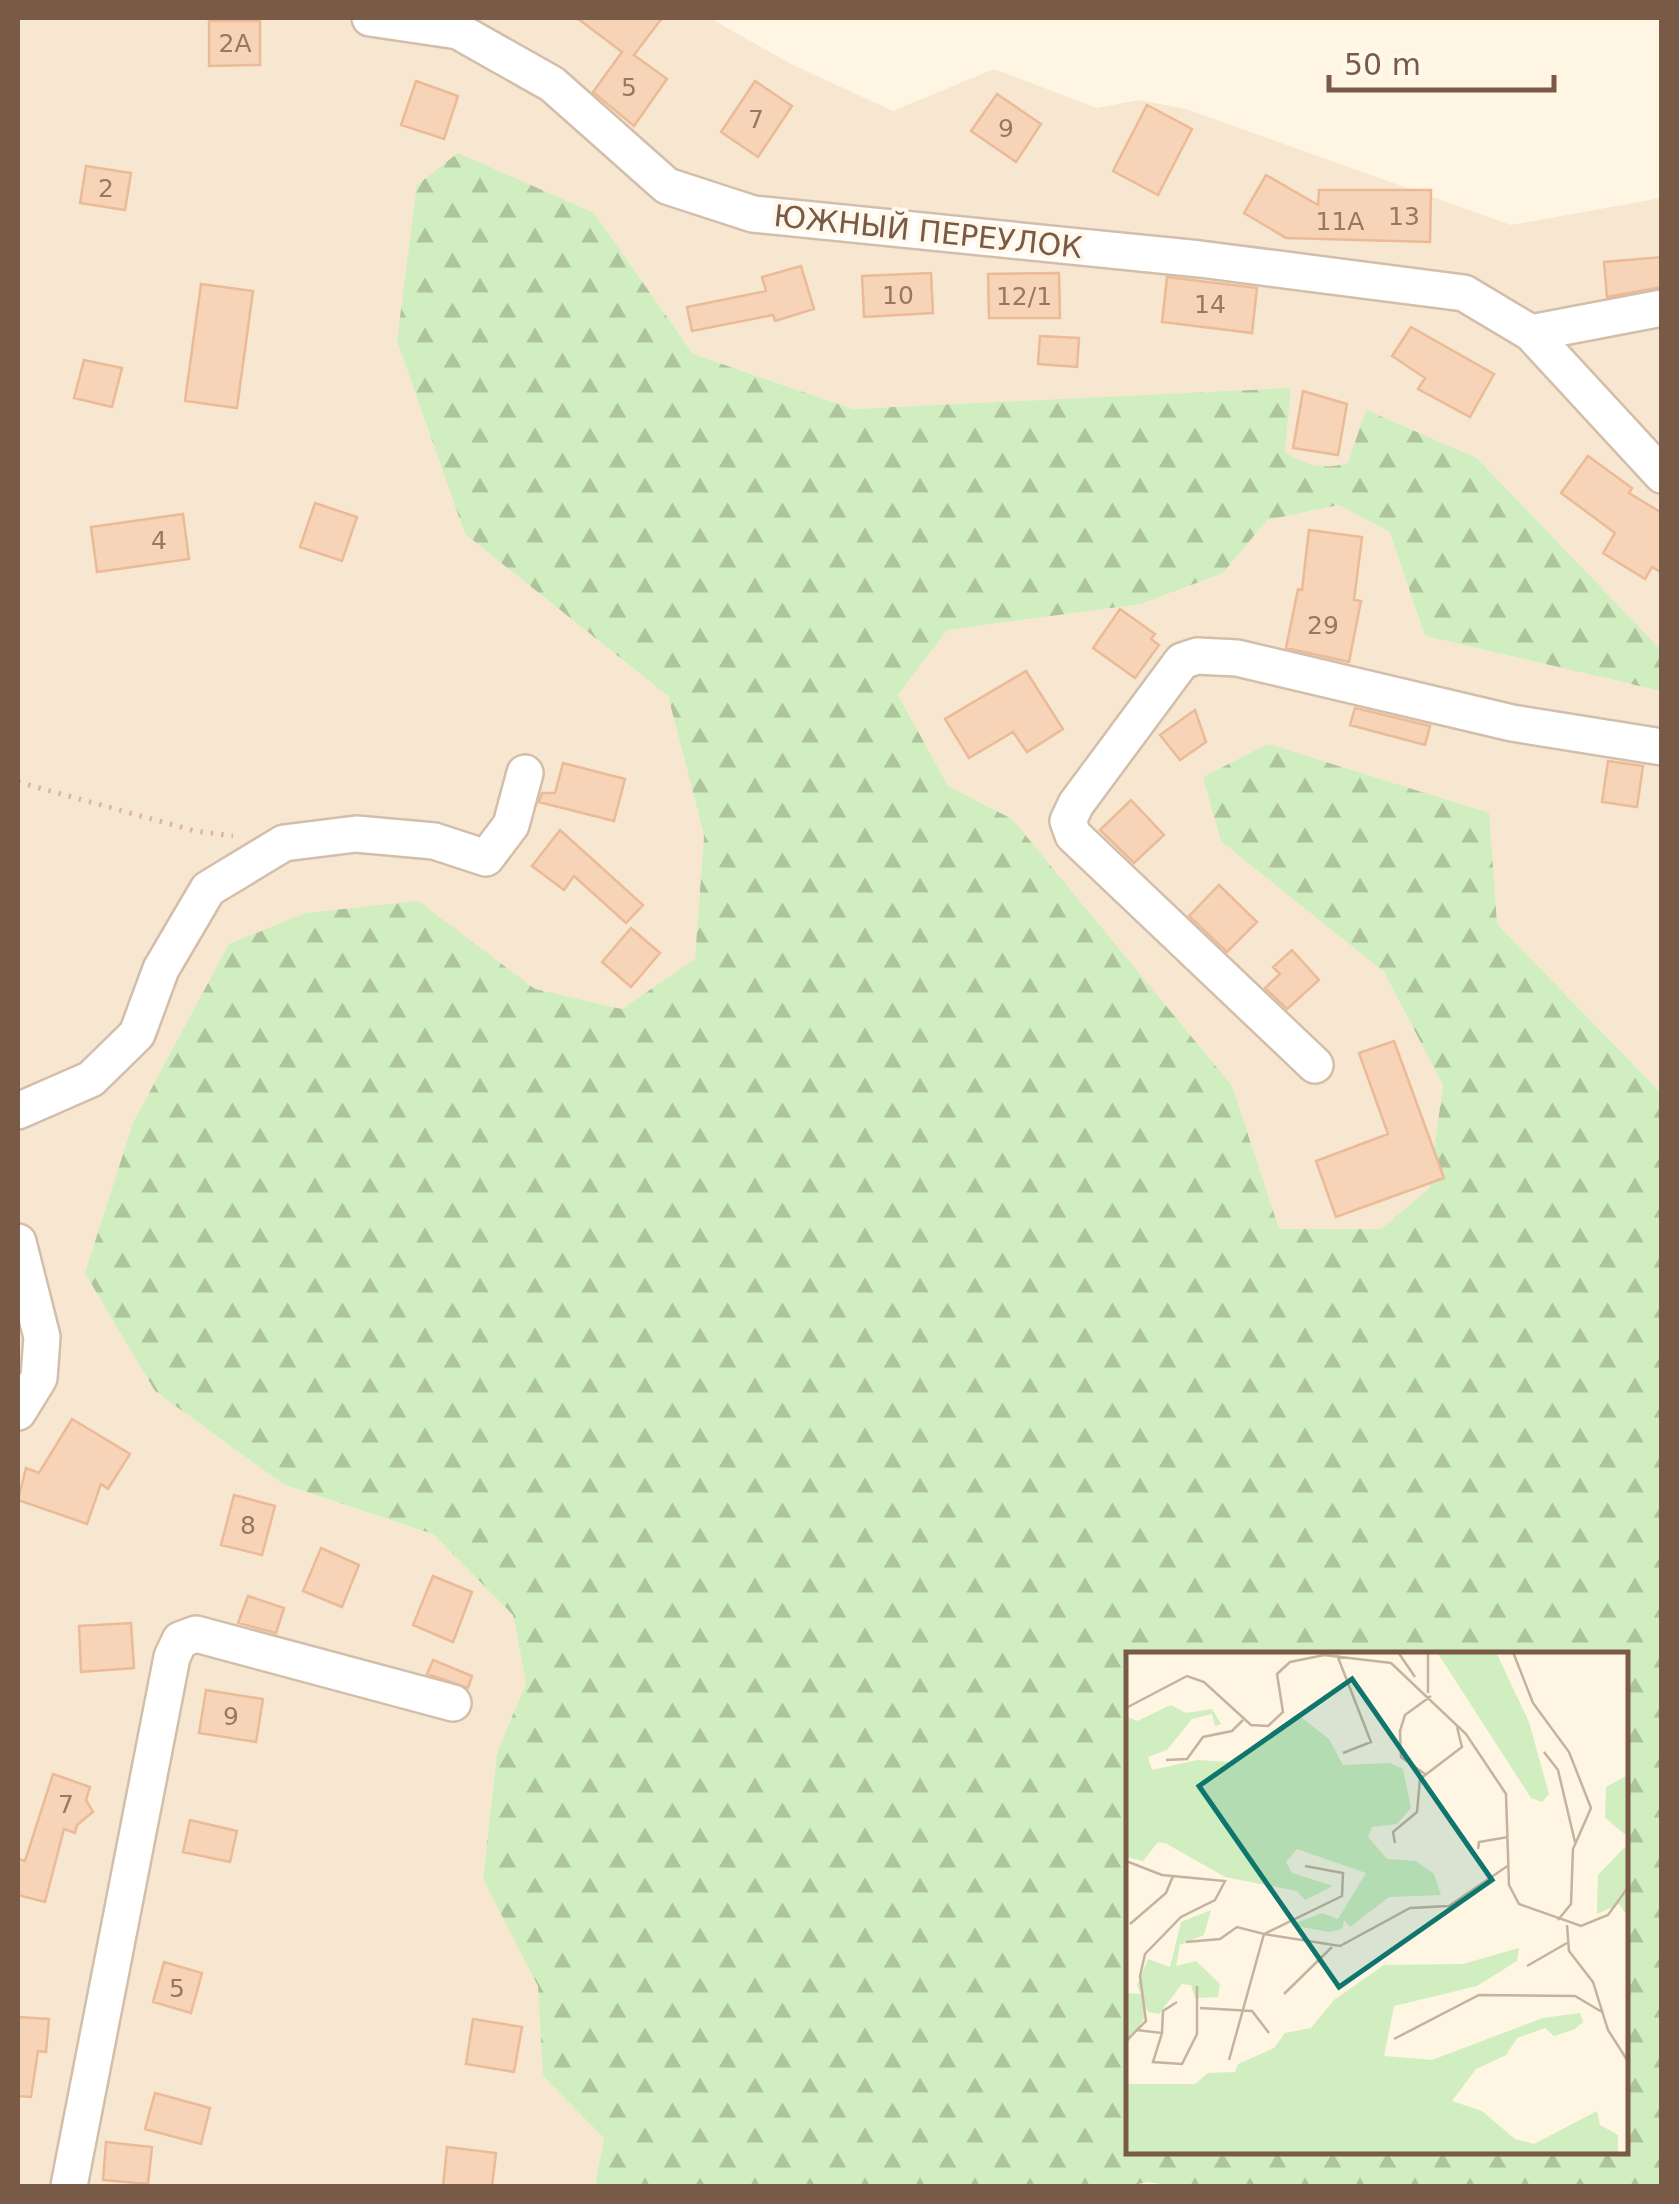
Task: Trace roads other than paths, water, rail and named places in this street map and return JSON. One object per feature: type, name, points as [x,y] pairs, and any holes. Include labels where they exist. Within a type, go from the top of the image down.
[{"type":"street","name":"ЮЖНЫЙ ПЕРЕУЛОК","points":[[370,18],[458,31],[552,84],[667,186],[753,214],[1427,285],[1464,293],[1531,332],[1662,475]]},
{"type":"street","points":[[1531,332],[1662,308]]},
{"type":"street","points":[[1315,1065],[1073,836],[1068,821],[1076,804],[1182,661],[1197,656],[1237,658],[1512,723],[1662,747]]},
{"type":"street","points":[[18,1111],[91,1078],[137,1034],[161,969],[208,889],[284,843],[356,834],[434,842],[486,858],[511,825],[525,774]]},
{"type":"street","points":[[18,1242],[42,1337],[39,1378],[18,1412]]},
{"type":"street","points":[[69,2186],[172,1657],[180,1640],[196,1634],[453,1703]]}]
